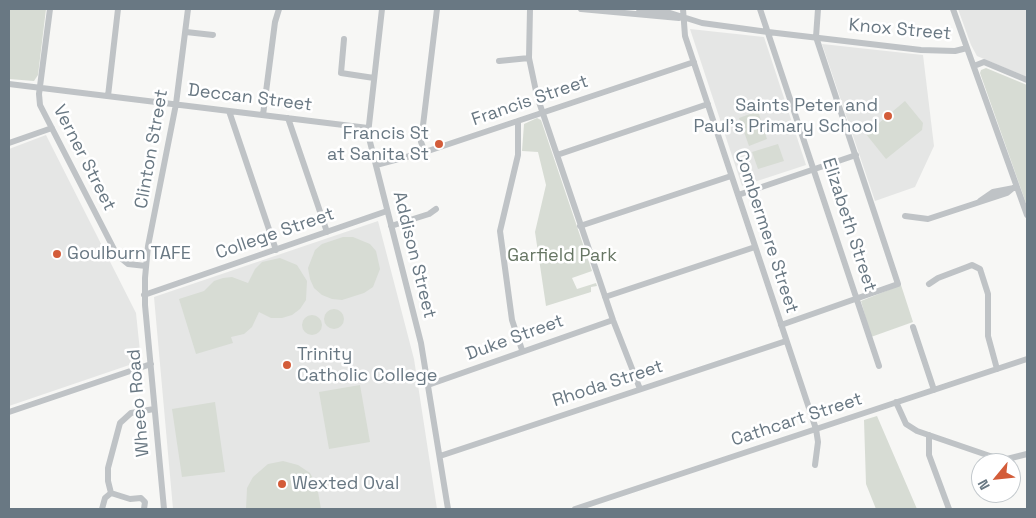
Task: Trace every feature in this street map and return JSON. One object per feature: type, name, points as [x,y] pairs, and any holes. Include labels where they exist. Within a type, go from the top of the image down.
[{"type":"street","name":"Verner Street","points":[[50,9],[40,102],[117,255],[125,263],[146,266]]},
{"type":"street","points":[[108,96],[118,9]]},
{"type":"street","name":"Clinton Street","points":[[144,294],[146,266],[176,104],[188,9]]},
{"type":"street","points":[[263,115],[274,22],[278,9]]},
{"type":"street","name":"Addison Street","points":[[382,9],[368,128],[421,343],[448,509]]},
{"type":"street","points":[[424,152],[421,142],[437,9]]},
{"type":"street","points":[[530,9],[529,58],[543,112],[580,226],[613,320],[640,389]]},
{"type":"street","name":"Knox Street","points":[[581,9],[637,11],[702,23],[921,50],[955,51],[967,48]]},
{"type":"street","name":"Combermere Street","points":[[683,9],[682,18],[685,36],[816,429],[818,442],[815,465]]},
{"type":"street","name":"Elizabeth Street","points":[[760,9],[815,169],[879,366]]},
{"type":"street","points":[[781,325],[894,287],[898,282],[816,37],[818,9]]},
{"type":"street","points":[[953,9],[1015,187],[1027,215]]},
{"type":"street","points":[[186,32],[213,35]]},
{"type":"street","points":[[344,39],[341,73],[374,78]]},
{"type":"street","points":[[499,61],[529,58]]},
{"type":"street","name":"Francis Street","points":[[376,166],[424,152],[694,62]]},
{"type":"street","points":[[974,66],[984,62],[1027,80]]},
{"type":"street","name":"Deccan Street","points":[[9,84],[368,128]]},
{"type":"street","points":[[557,154],[708,104]]},
{"type":"street","points":[[229,111],[276,250]]},
{"type":"street","points":[[288,118],[327,232]]},
{"type":"street","points":[[518,121],[518,154],[500,231],[512,320],[522,350]]},
{"type":"street","points":[[9,142],[52,128]]},
{"type":"street","points":[[738,195],[856,155]]},
{"type":"street","points":[[580,226],[731,176]]},
{"type":"street","points":[[905,216],[928,219],[1007,193],[1015,187]]},
{"type":"street","points":[[391,226],[429,214],[436,209]]},
{"type":"street","name":"College Street","points":[[144,294],[387,211]]},
{"type":"street","points":[[605,297],[755,247]]},
{"type":"street","points":[[929,284],[938,278],[972,265],[980,270],[988,294],[988,336],[997,369]]},
{"type":"street","name":"Wheeo Road","points":[[144,294],[164,509]]},
{"type":"street","name":"Duke Street","points":[[428,385],[522,350],[613,320]]},
{"type":"street","points":[[913,327],[934,390]]},
{"type":"street","name":"Rhoda Street","points":[[440,456],[786,341]]},
{"type":"street","name":"Cathcart Street","points":[[575,509],[1027,359]]},
{"type":"street","points":[[9,412],[151,364]]},
{"type":"street","points":[[896,402],[906,424],[929,435],[999,458],[1016,458],[1027,454]]},
{"type":"street","points":[[111,493],[108,481],[108,468],[120,422],[131,413],[154,410]]},
{"type":"street","points":[[929,435],[929,455],[949,509]]},
{"type":"street","points":[[102,509],[105,498],[111,493]]},
{"type":"street","points":[[111,493],[130,499],[141,498],[145,502],[144,509]]},
{"type":"shaded area","points":[[958,9],[1027,9],[1027,77],[977,56]]},
{"type":"shaded area","points":[[690,29],[764,37],[806,165],[742,186]]},
{"type":"shaded area","name":"Saints Peter and Paul's Primary School","points":[[822,44],[923,55],[934,146],[915,187],[875,201]]},
{"type":"shaded area","name":"Goulburn TAFE","points":[[46,135],[136,313],[141,361],[9,406],[9,149]]},
{"type":"shaded area","name":"Trinity Catholic College","points":[[378,221],[414,359],[437,509],[173,509],[154,297]]},
{"type":"green space","points":[[9,9],[46,9],[38,75],[34,81],[9,79]]},
{"type":"green space","points":[[986,68],[1027,85],[1027,206],[980,73],[981,70]]},
{"type":"green space","points":[[905,101],[923,123],[922,130],[886,159],[866,134]]},
{"type":"green space","points":[[758,111],[767,139],[749,146],[739,118]]},
{"type":"green space","name":"Garfield Park","points":[[537,118],[541,120],[592,271],[572,278],[577,289],[596,283],[597,286],[591,287],[591,292],[546,306],[535,232],[546,185],[538,152],[522,151],[524,124]]},
{"type":"green space","points":[[778,144],[784,161],[758,169],[752,152]]},
{"type":"green space","points":[[343,237],[353,237],[370,244],[376,251],[380,269],[373,287],[364,293],[342,300],[322,295],[314,288],[308,268],[315,250],[322,244]]},
{"type":"green space","points":[[280,258],[297,265],[307,281],[306,300],[300,309],[292,315],[282,318],[271,318],[259,312],[252,327],[244,334],[231,337],[233,343],[196,354],[179,299],[204,291],[214,281],[223,278],[232,277],[248,283],[255,269],[262,262]]},
{"type":"green space","points":[[901,285],[913,322],[871,337],[861,301]]},
{"type":"green space","points":[[334,309],[341,312],[344,319],[341,326],[334,329],[327,326],[324,319],[327,312]]},
{"type":"green space","points":[[312,315],[319,318],[322,325],[319,332],[312,335],[305,332],[302,325],[305,318]]},
{"type":"green space","points":[[360,385],[370,442],[329,449],[319,392]]},
{"type":"green space","points":[[215,402],[225,472],[182,477],[172,409]]},
{"type":"green space","points":[[877,416],[917,509],[876,509],[866,484],[864,420]]},
{"type":"green space","name":"Wexted Oval","points":[[283,461],[298,465],[310,473],[317,486],[321,509],[246,509],[247,488],[253,477],[268,464]]},
{"type":"place","name":"Saints Peter and Paul's Primary School","points":[[888,116]]},
{"type":"place","name":"Francis St at Sanita St","points":[[439,144]]},
{"type":"place","name":"Goulburn TAFE","points":[[57,254]]},
{"type":"place","name":"Trinity Catholic College","points":[[287,365]]},
{"type":"place","name":"Wexted Oval","points":[[282,484]]}]
